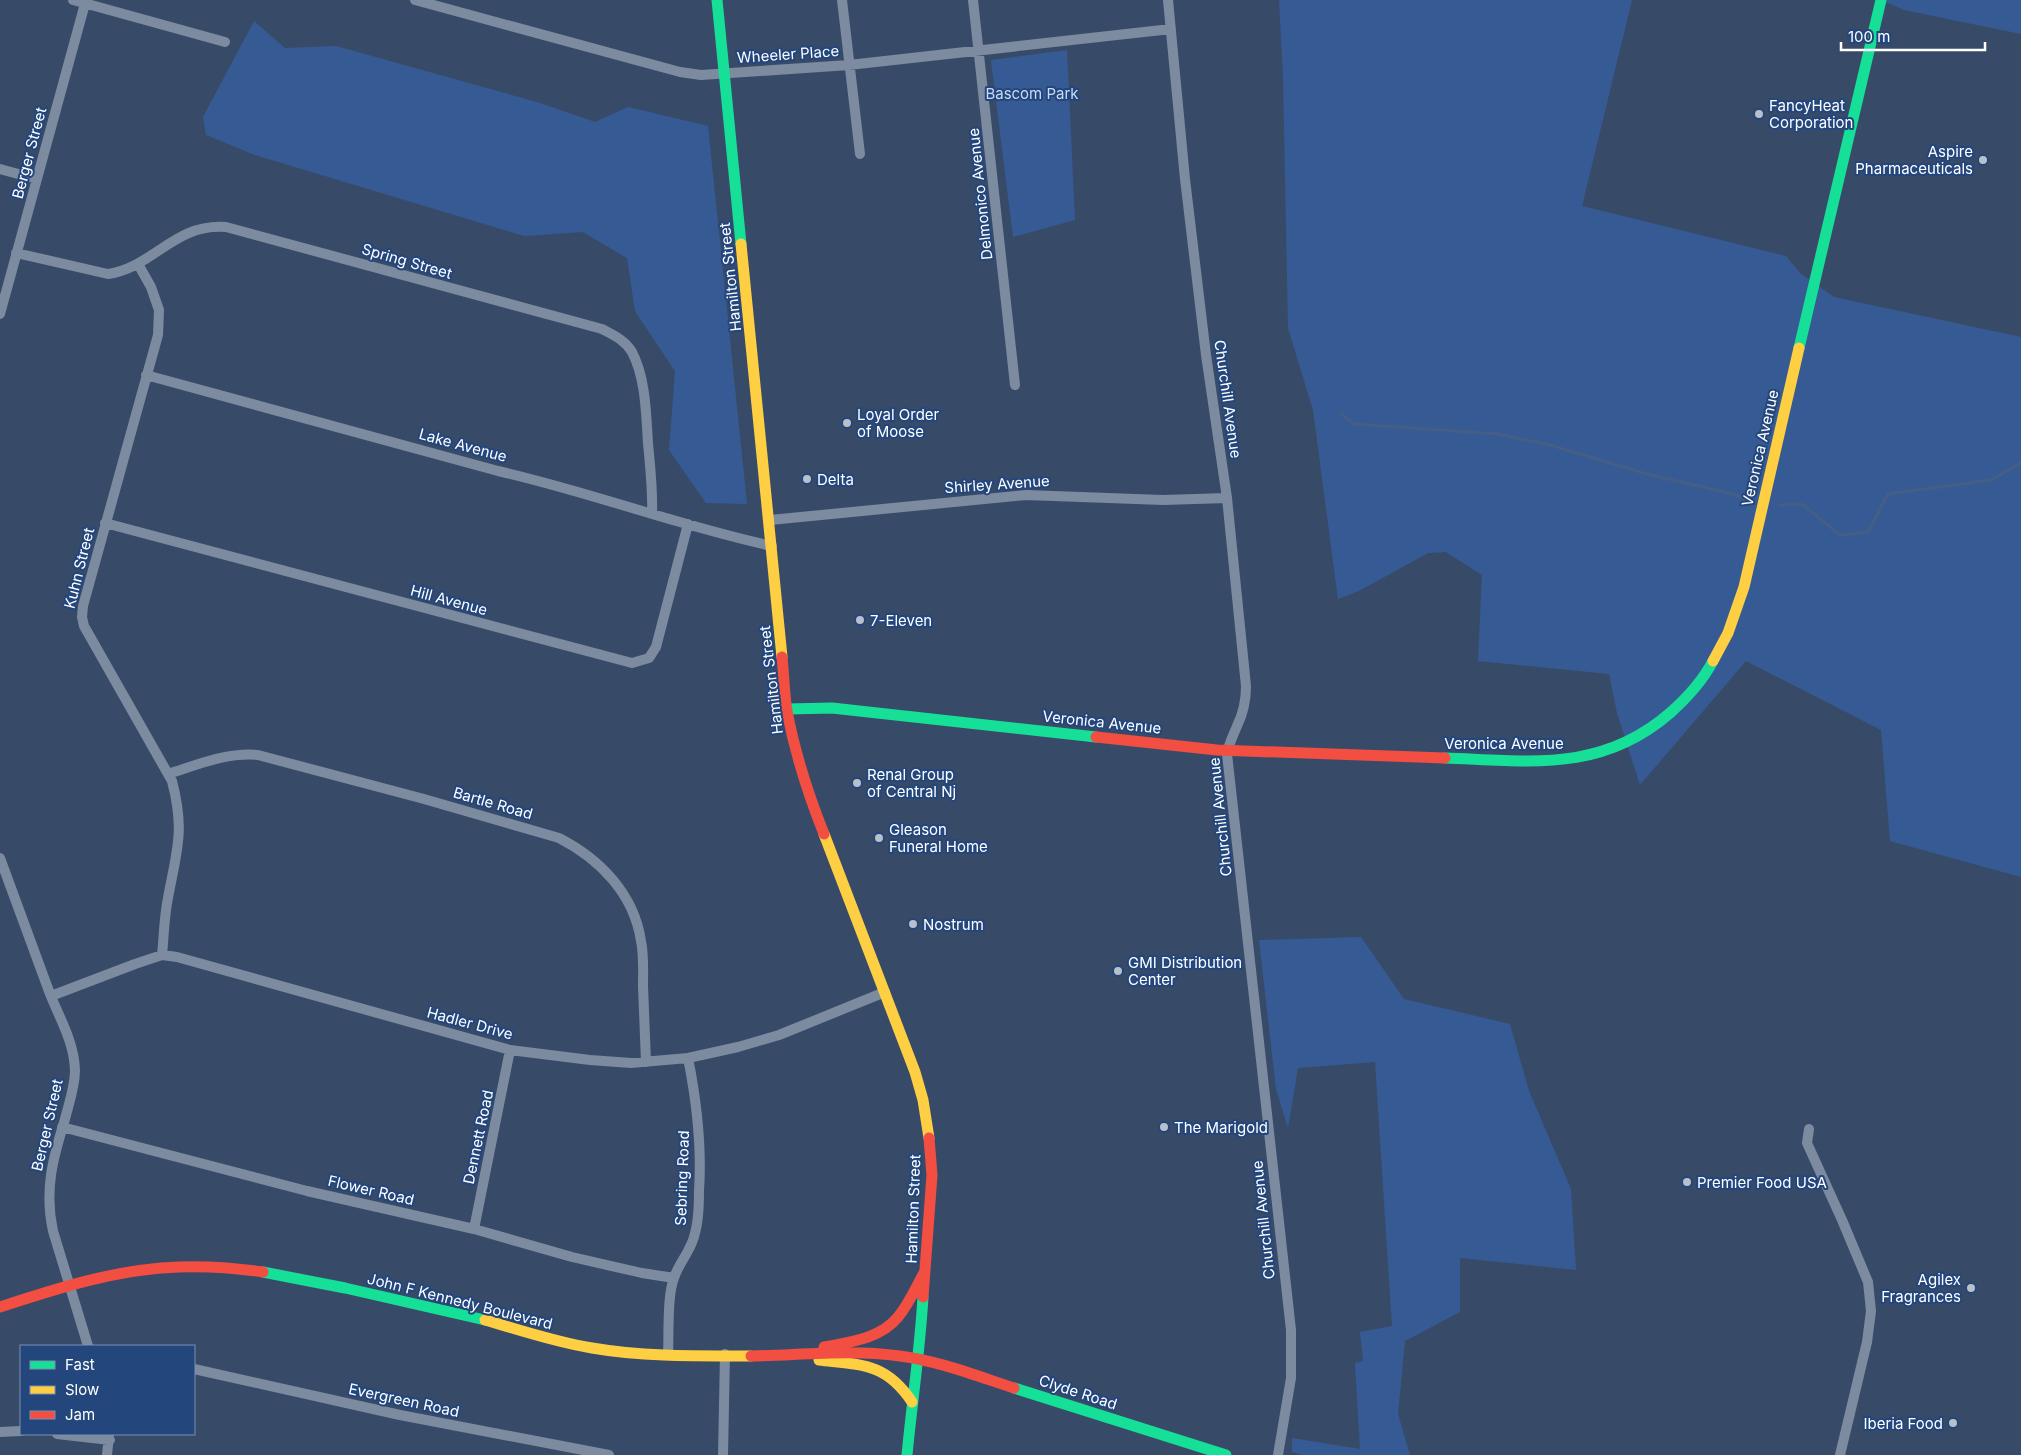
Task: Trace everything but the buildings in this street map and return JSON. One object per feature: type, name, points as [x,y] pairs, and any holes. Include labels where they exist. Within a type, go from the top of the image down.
[{"type":"street","points":[[73,0],[86,2],[225,42]]},
{"type":"street","name":"Wheeler Place","points":[[415,0],[680,72],[701,75],[849,65],[1171,29]]},
{"type":"street","name":"Hamilton Street","points":[[717,0],[792,734],[812,804],[915,1072],[923,1100],[929,1138],[932,1175],[920,1359],[912,1402],[907,1455]]},
{"type":"street","points":[[842,0],[860,154]]},
{"type":"street","name":"Delmonico Avenue","points":[[973,0],[1016,385]]},
{"type":"street","name":"Churchill Avenue","points":[[1168,0],[1184,179],[1226,498],[1246,686],[1246,700],[1228,750],[1291,1330],[1291,1378],[1278,1455]]},
{"type":"street","name":"Veronica Avenue","points":[[788,709],[832,708],[1228,750],[1360,756],[1546,761],[1580,757],[1611,749],[1640,735],[1659,722],[1691,694],[1717,658],[1728,633],[1744,586],[1881,0]]},
{"type":"street","name":"Berger Street","points":[[0,314],[86,2]]},
{"type":"street","points":[[0,169],[37,179]]},
{"type":"street","name":"Spring Street","points":[[16,254],[108,274],[122,272],[138,264],[179,236],[203,227],[226,227],[602,329],[620,338],[631,350],[640,370],[646,408],[652,513]]},
{"type":"street","name":"Kuhn Street","points":[[138,264],[151,287],[159,310],[158,335],[82,606],[82,618],[84,626],[168,774],[178,803],[180,839],[167,900],[162,955]]},
{"type":"street","name":"Lake Avenue","points":[[146,375],[498,471],[551,483],[733,538],[772,546]]},
{"type":"street","name":"Shirley Avenue","points":[[770,520],[1026,495],[1163,500],[1226,498]]},
{"type":"street","name":"Hill Avenue","points":[[106,523],[632,664],[649,658],[656,647],[688,524]]},
{"type":"street","name":"Bartle Road","points":[[168,774],[225,757],[243,754],[258,755],[424,799],[559,838],[575,846],[591,857],[609,874],[624,893],[636,919],[642,941],[646,1062]]},
{"type":"street","name":"Berger Street","points":[[0,858],[74,1056],[72,1090],[50,1177],[48,1197],[53,1231],[88,1345]]},
{"type":"street","name":"Hadler Drive","points":[[51,996],[162,955],[177,957],[510,1050],[631,1063],[688,1058],[738,1047],[779,1035],[885,992]]},
{"type":"street","name":"Dennett Road","points":[[474,1229],[510,1050]]},
{"type":"street","name":"Sebring Road","points":[[668,1354],[671,1291],[674,1278],[695,1235],[698,1218],[701,1162],[699,1122],[688,1058]]},
{"type":"street","name":"Flower Road","points":[[62,1127],[307,1191],[474,1229],[572,1257],[642,1273],[674,1278]]},
{"type":"street","points":[[1809,1129],[1808,1143],[1868,1282],[1871,1310],[1867,1342],[1840,1455]]},
{"type":"street","name":"John F Kennedy Boulevard","points":[[0,1307],[69,1284],[150,1269],[187,1266],[257,1270],[310,1279],[487,1321],[561,1342],[605,1350],[668,1354],[776,1355],[875,1352],[920,1359]]},
{"type":"street","points":[[776,1355],[862,1339],[884,1330],[898,1317],[925,1270]]},
{"type":"street","points":[[723,1455],[725,1354]]},
{"type":"street","points":[[776,1355],[863,1365],[878,1369],[894,1378],[912,1402]]},
{"type":"street","name":"Clyde Road","points":[[920,1359],[1226,1455]]},
{"type":"street","name":"Evergreen Road","points":[[195,1368],[400,1415],[584,1452],[609,1455]]},
{"type":"street","points":[[0,1432],[20,1431]]},
{"type":"street","points":[[74,1435],[109,1437],[108,1455]]},
{"type":"green space","points":[[1279,0],[1632,0],[1582,206],[1786,256],[1800,273],[1834,297],[2021,337],[2021,877],[1890,841],[1881,730],[1746,661],[1640,785],[1617,713],[1609,674],[1478,661],[1482,575],[1446,552],[1428,553],[1359,591],[1338,599],[1313,410],[1288,328],[1283,76]]},
{"type":"green space","points":[[1881,0],[2021,0],[2021,34],[1904,10]]},
{"type":"green space","points":[[254,21],[285,48],[336,46],[540,103],[595,122],[628,107],[708,126],[747,504],[706,503],[669,450],[675,371],[635,311],[627,258],[583,232],[524,236],[255,155],[206,135],[203,117]]},
{"type":"green space","name":"Bascom Park","points":[[1067,50],[1075,220],[1013,237],[991,60]]},
{"type":"green space","points":[[1361,937],[1404,999],[1510,1024],[1529,1091],[1571,1189],[1576,1270],[1460,1258],[1460,1312],[1405,1341],[1398,1414],[1410,1455],[1303,1455],[1292,1452],[1292,1438],[1360,1449],[1355,1363],[1363,1361],[1360,1332],[1392,1326],[1375,1062],[1298,1068],[1288,1128],[1276,1089],[1259,940]]},
{"type":"waterway","points":[[1341,414],[1354,424],[1498,434],[1550,445],[1647,474],[1737,495],[1746,500]]},
{"type":"waterway","points":[[1779,505],[1802,504],[1840,535],[1868,532],[1888,494],[1991,480],[2021,463]]},
{"type":"traffic: fast","points":[[717,0],[741,244]]},
{"type":"traffic: fast","points":[[1799,348],[1881,0]]},
{"type":"traffic: fast","points":[[1445,758],[1535,761],[1591,754],[1618,746],[1644,732],[1670,713],[1694,689],[1713,661]]},
{"type":"traffic: fast","points":[[787,709],[832,708],[1096,737]]},
{"type":"traffic: fast","points":[[263,1272],[345,1288],[485,1320]]},
{"type":"traffic: fast","points":[[907,1455],[923,1297]]},
{"type":"traffic: fast","points":[[1014,1388],[1226,1455]]},
{"type":"traffic: slow","points":[[741,244],[782,657]]},
{"type":"traffic: slow","points":[[1713,661],[1728,633],[1744,587],[1799,348]]},
{"type":"traffic: slow","points":[[824,834],[915,1072],[923,1100],[929,1138]]},
{"type":"traffic: slow","points":[[485,1320],[565,1342],[612,1351],[671,1355],[751,1356]]},
{"type":"traffic: slow","points":[[819,1360],[872,1368],[893,1380],[912,1402]]},
{"type":"traffic: jam","points":[[782,657],[790,727],[807,789],[824,834]]},
{"type":"traffic: jam","points":[[1096,737],[1217,750],[1445,758]]},
{"type":"traffic: jam","points":[[923,1297],[932,1175],[929,1138]]},
{"type":"traffic: jam","points":[[0,1307],[88,1281],[133,1271],[200,1267],[232,1268],[263,1272]]},
{"type":"traffic: jam","points":[[824,1347],[874,1335],[891,1324],[906,1307],[924,1273]]},
{"type":"traffic: jam","points":[[751,1356],[845,1353],[900,1356],[943,1365],[1014,1388]]},
{"type":"place","name":"FancyHeat Corporation","points":[[1759,114]]},
{"type":"place","name":"Aspire Pharmaceuticals","points":[[1983,160]]},
{"type":"place","name":"Loyal Order of Moose","points":[[847,423]]},
{"type":"place","name":"Delta","points":[[807,479]]},
{"type":"place","name":"7-Eleven","points":[[860,620]]},
{"type":"place","name":"Renal Group of Central Nj","points":[[857,783]]},
{"type":"place","name":"Gleason Funeral Home","points":[[879,838]]},
{"type":"place","name":"Nostrum","points":[[913,924]]},
{"type":"place","name":"GMI Distribution Center","points":[[1118,971]]},
{"type":"place","name":"The Marigold","points":[[1164,1127]]},
{"type":"place","name":"Premier Food USA","points":[[1687,1182]]},
{"type":"place","name":"Agilex Fragrances","points":[[1971,1288]]},
{"type":"place","name":"Iberia Food","points":[[1953,1423]]}]
